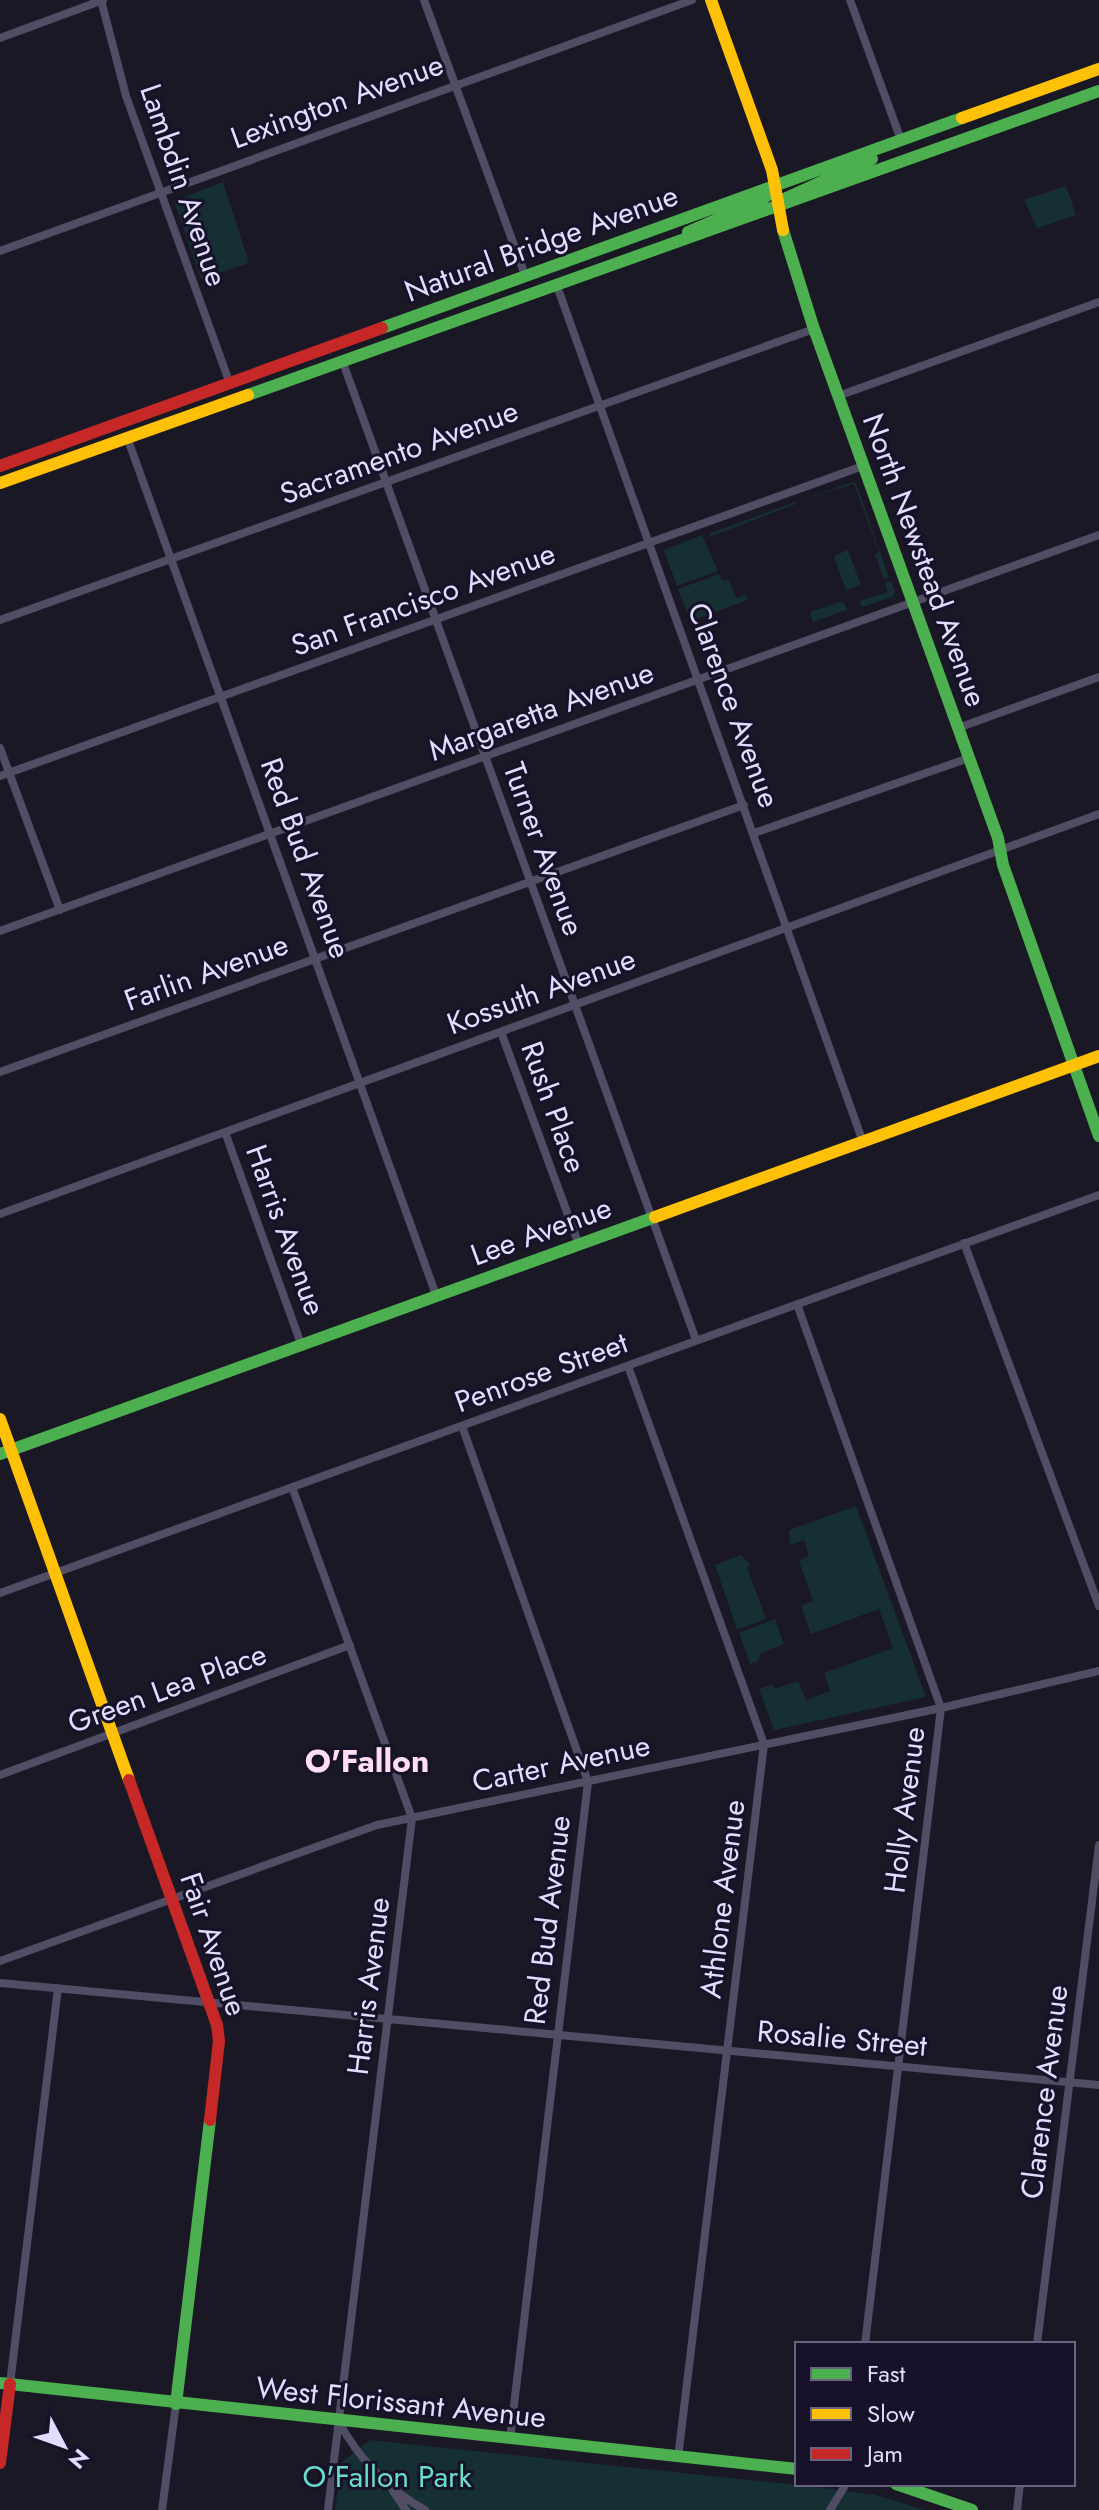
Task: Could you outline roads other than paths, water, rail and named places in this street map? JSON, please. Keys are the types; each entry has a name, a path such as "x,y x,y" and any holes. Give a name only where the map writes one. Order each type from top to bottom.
{"main road":[{"name":"North Newstead Avenue","path":"711,0 775,185 778,207 814,329 969,758 1099,1136"},
{"name":"Natural Bridge Avenue","path":"0,466 1099,69"},
{"path":"1078,99 1099,83"},
{"name":"Natural Bridge Avenue","path":"0,483 1099,91"},
{"path":"778,207 788,195 862,164 901,140"},
{"path":"657,251 698,226 760,201 775,185"},
{"name":"Lee Avenue","path":"5,1452 1099,1056"},
{"name":"Fair Avenue","path":"0,1419 5,1452 55,1574 209,2004 219,2041 176,2404"},
{"path":"0,2463 5,2383"},
{"name":"West Florissant Avenue","path":"5,2383 678,2459 795,2469"},
{"path":"902,2486 972,2510"}],"street":[{"path":"0,38 102,0"},
{"name":"Lambdin Avenue","path":"102,0 126,96 230,384"},
{"path":"424,0 525,275"},
{"name":"Lexington Avenue","path":"0,251 692,0"},
{"path":"850,0 901,140"},
{"name":"Clarence Avenue","path":"557,286 789,927 863,1142"},
{"path":"838,396 1099,302"},
{"name":"Sacramento Avenue","path":"0,620 814,329"},
{"name":"Turner Avenue","path":"342,360 652,1219"},
{"name":"Red Bud Avenue","path":"127,437 436,1295"},
{"name":"San Francisco Avenue","path":"5,775 863,466"},
{"name":"Margaretta Avenue","path":"0,931 1099,535"},
{"path":"958,728 1099,677"},
{"path":"0,748 5,775 60,910"},
{"path":"754,833 969,758"},
{"name":"Farlin Avenue","path":"0,1072 744,805"},
{"name":"Kossuth Avenue","path":"0,1214 1099,814"},
{"name":"Rush Place","path":"501,1032 579,1245"},
{"name":"Harris Avenue","path":"225,1132 301,1344"},
{"name":"Penrose Street","path":"0,1593 1099,1195"},
{"path":"652,1219 696,1340"},
{"path":"964,1243 1099,1606"},
{"name":"Holly Avenue","path":"797,1304 941,1708 865,2342"},
{"name":"Athlone Avenue","path":"628,1366 764,1744 678,2459"},
{"name":"Red Bud Avenue","path":"462,1426 588,1782 510,2439"},
{"name":"Harris Avenue","path":"292,1487 412,1818 328,2510"},
{"name":"Green Lea Place","path":"0,1775 350,1645"},
{"name":"Carter Avenue","path":"0,1961 361,1829 941,1708 1099,1671"},
{"name":"Clarence Avenue","path":"1037,2342 1099,1845"},
{"path":"0,1983 209,2004"},
{"path":"5,2383 58,1988"},
{"name":"Rosalie Street","path":"209,2004 1099,2085"},
{"name":"Fair Avenue","path":"162,2510 176,2404"},
{"path":"338,2421 359,2454 389,2483 425,2510"},
{"path":"389,2483 406,2510"},
{"path":"830,2510 845,2486"},
{"path":"1017,2510 1020,2486"}],"district":[{"name":"O'Fallon","path":"367,1761"}],"park label":[{"name":"O'Fallon Park","path":"387,2476"}]}
